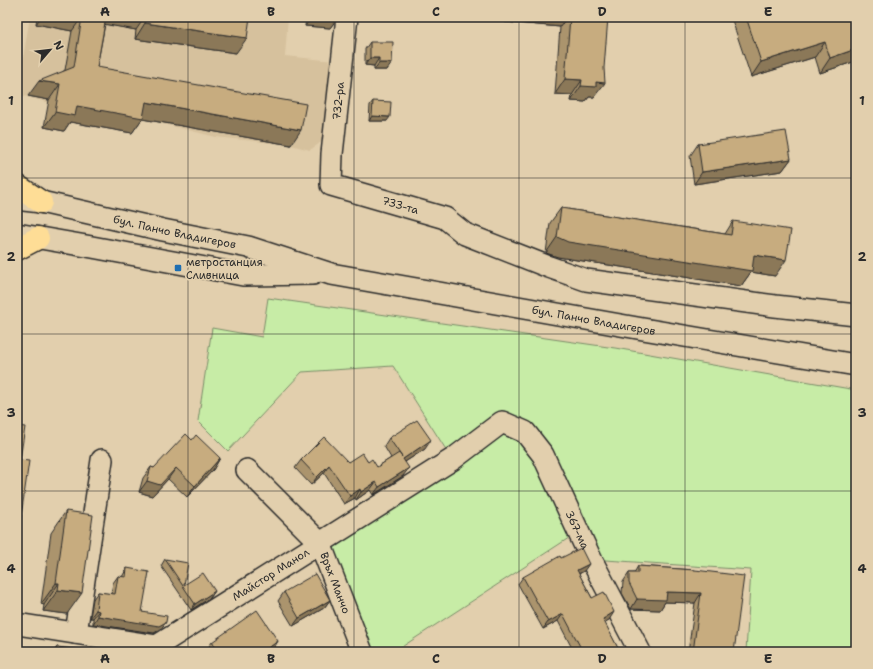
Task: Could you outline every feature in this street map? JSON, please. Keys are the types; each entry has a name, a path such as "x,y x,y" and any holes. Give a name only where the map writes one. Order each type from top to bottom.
{"main road":[{"path":"17,186 41,202"},
{"path":"17,249 27,236"}],"street":[{"name":"732-ра","path":"331,185 332,154 347,17"},
{"name":"733-та","path":"331,185 445,218 464,234 586,280 775,306 856,315"},
{"name":"бул. Панчо Владигеров","path":"17,199 41,202 248,248 331,274 856,366"},
{"name":"бул. Панчо Владигеров","path":"27,236 243,275 331,274"},
{"name":"Майстор Манол","path":"17,624 76,633 157,649 453,459 502,422"},
{"name":"367-ма","path":"502,422 525,432 543,455 591,559 640,652"},
{"path":"76,633 102,460"},
{"name":"Връх Манчо","path":"247,470 320,543 362,652"}],"shaded area":[{"path":"30,17 288,17 285,56 334,61 327,138 310,150 291,145 216,137 140,118 46,102 17,94"}],"green space":[{"path":"268,298 615,348 856,390 856,652 746,652 751,570 591,559 578,532 394,652 362,652 320,543 452,459 393,366 302,372 228,451 198,421 212,328 262,337"}],"building":[{"path":"82,17 106,17 97,67 306,104 301,130 146,102 143,118 77,106 75,116 55,112 60,84 39,81 74,67"},
{"path":"146,17 250,17 247,38 145,23"},
{"path":"336,17 336,20 311,18"},
{"path":"570,17 608,17 604,68 605,83 596,82 596,87 581,86 582,80 565,79"},
{"path":"746,17 856,17 856,49 830,58 825,42 761,62"},
{"path":"370,42 393,42 392,63 379,63 379,58 370,58"},
{"path":"373,101 391,102 390,117 372,116"},
{"path":"786,131 791,159 702,172 698,144"},
{"path":"561,208 731,235 733,221 791,230 786,260 754,255 752,271 568,242 557,237"},
{"path":"417,420 431,440 403,459 409,468 379,487 376,482 361,492 360,489 350,496 329,465 317,477 301,460 324,437 348,462 362,453 368,462 372,459 377,467 399,453 402,457 389,438"},
{"path":"17,426 25,427 20,460 29,461 17,544"},
{"path":"186,434 192,440 196,435 220,458 195,486 176,468 160,485 147,481 151,467 154,468"},
{"path":"66,511 93,515 82,593 58,590 59,583 56,583"},
{"path":"581,548 589,564 577,570 592,598 604,592 614,612 603,619 620,652 583,652 563,614 548,622 523,577 560,556 561,558"},
{"path":"165,559 188,563 184,585 203,573 215,591 195,604"},
{"path":"638,566 695,570 744,576 734,652 693,652 701,593 667,592 666,600 637,599 629,583 629,573 638,573"},
{"path":"127,568 149,572 142,612 167,616 166,622 159,626 98,616 99,611 96,610 98,592 115,594 118,576 126,577"},
{"path":"315,574 330,600 299,618 284,592"},
{"path":"257,610 278,641 263,652 219,652 212,642"},
{"path":"57,647 84,650 83,652 56,652"}],"place":[{"name":"метростанция Сливница","path":"178,268"}]}
